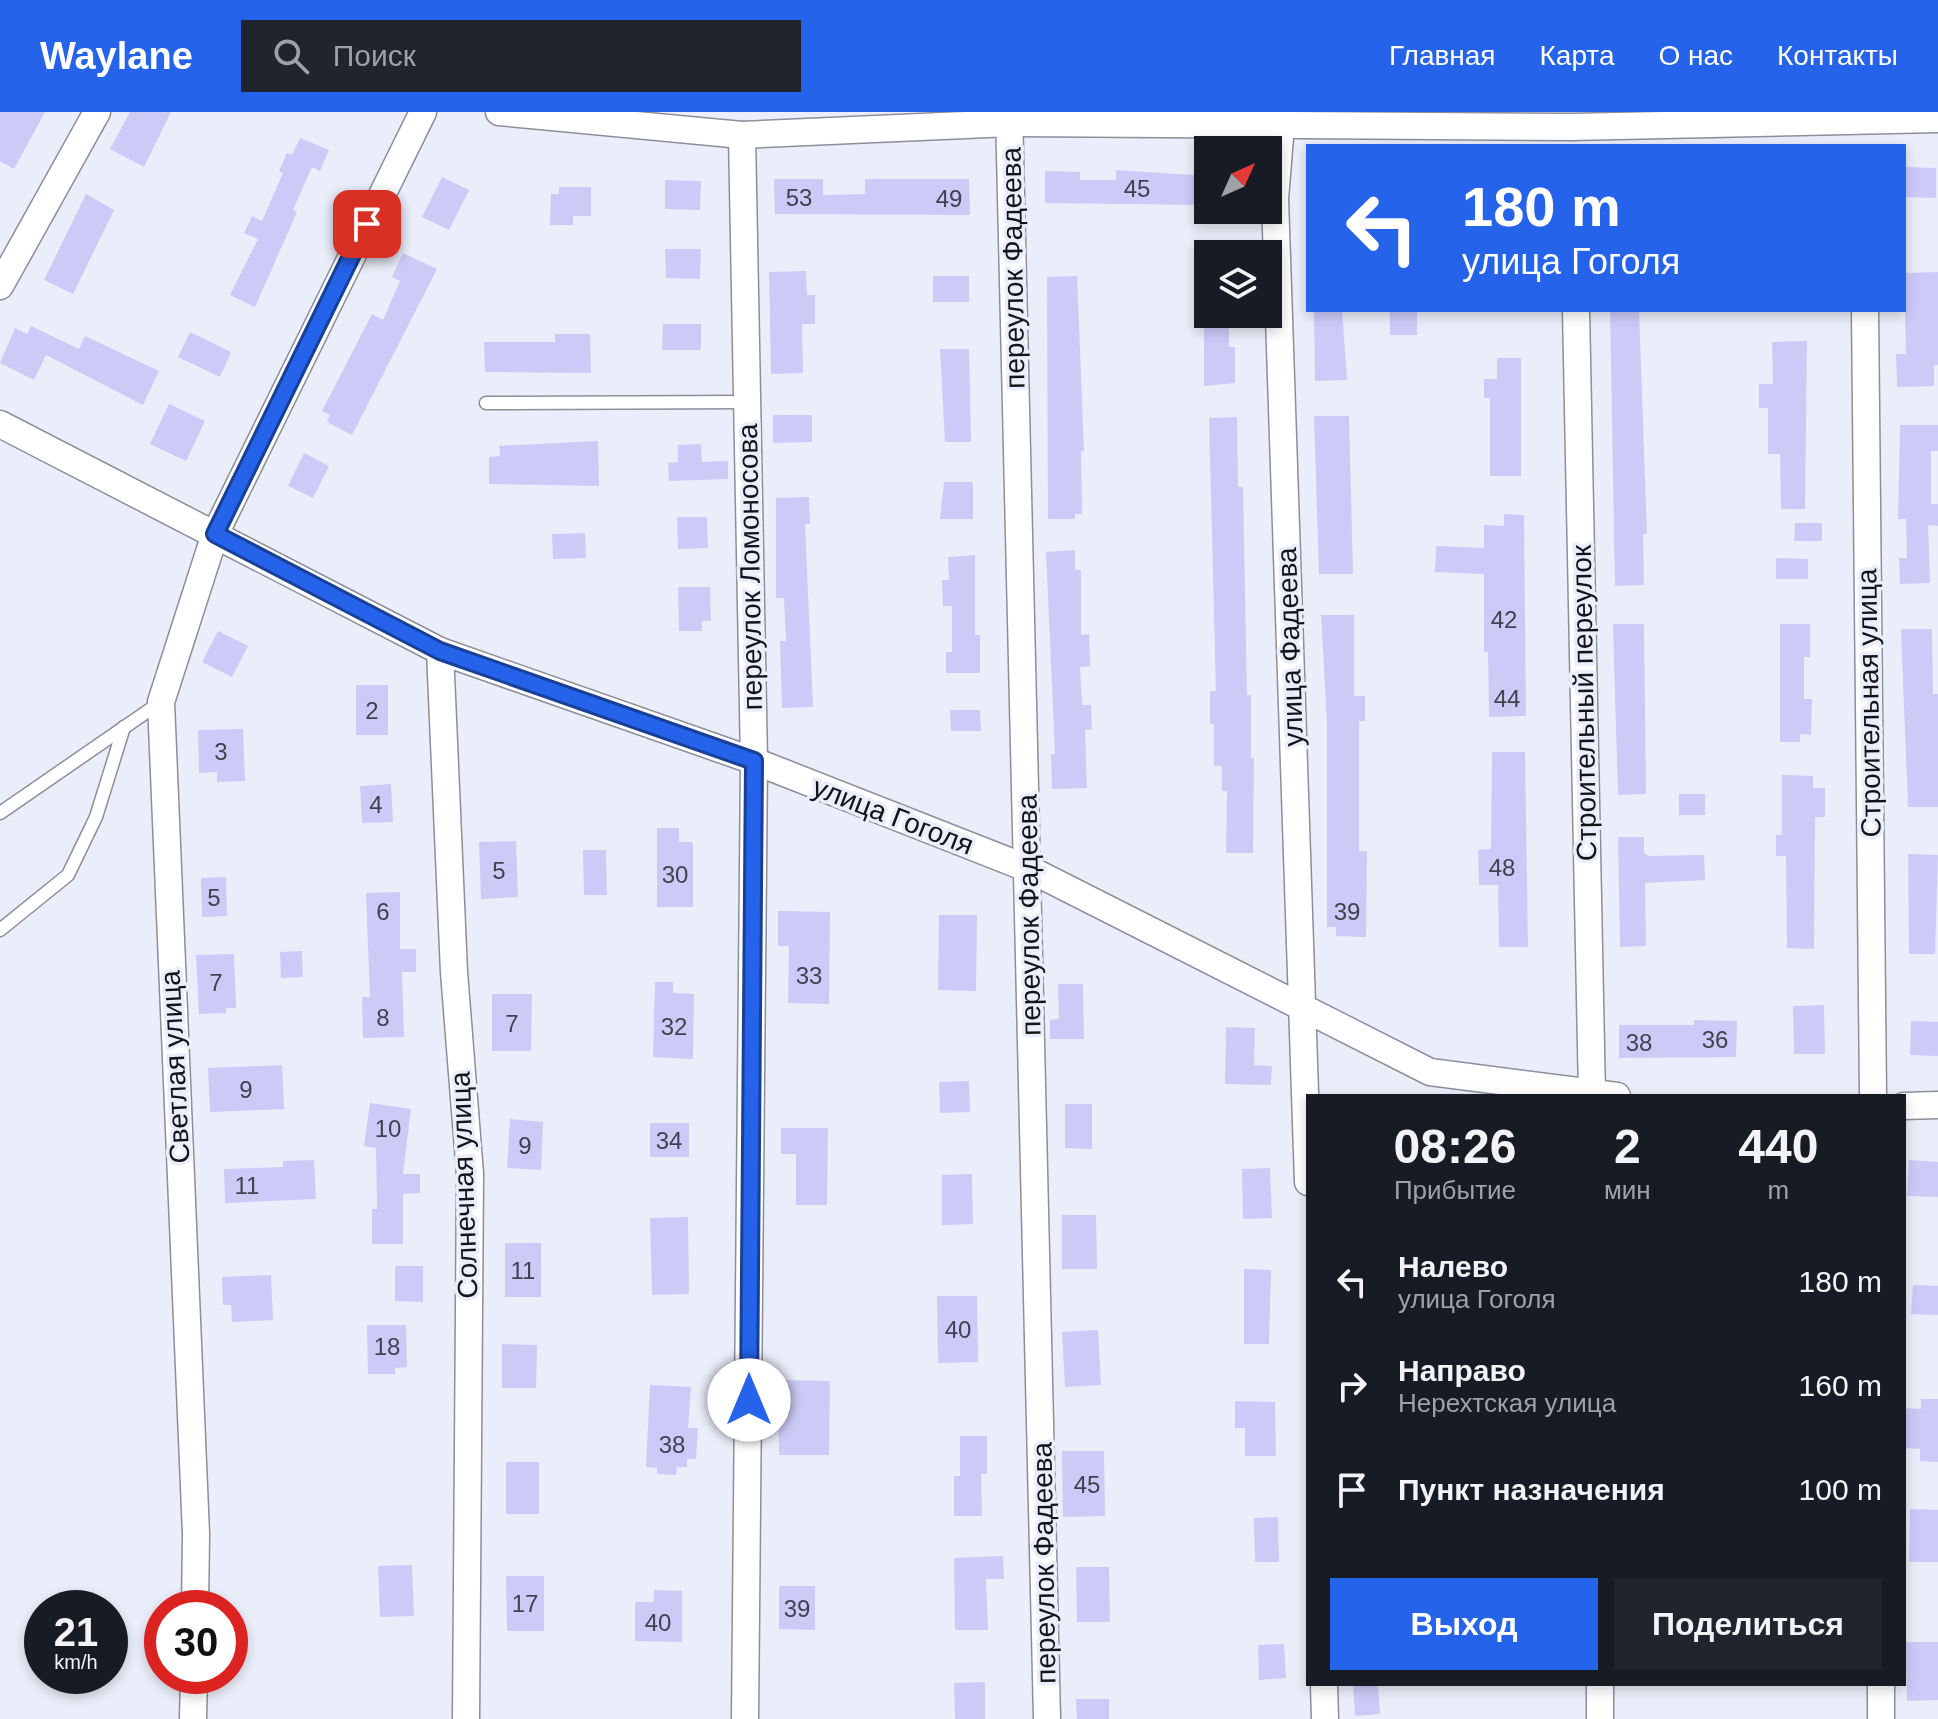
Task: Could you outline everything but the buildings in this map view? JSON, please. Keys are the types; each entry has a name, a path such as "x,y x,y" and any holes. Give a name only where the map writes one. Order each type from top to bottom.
{"street":[{"path":"0,286 97,112"},
{"name":"Светлая улица","path":"195,1590 196,1534 161,702 215,534 423,112"},
{"path":"499,112 742,135 1010,117 1572,128 1863,126 1938,119"},
{"name":"переулок Фадеева","path":"1010,117 1047,1719"},
{"name":"улица Фадеева","path":"1283,120 1275,199 1306,1123"},
{"name":"переулок Ломоносова","path":"742,135 754,761 745,1719"},
{"name":"Строительный переулок","path":"1576,312 1592,1094"},
{"name":"Строительная улица","path":"1865,312 1873,1094"},
{"name":"улица Гоголя","path":"0,424 440,651 754,761 1029,869 1430,1072 1578,1094"},
{"name":"Солнечная улица","path":"440,651 454,972 470,1174 466,1719"},
{"path":"1906,1106 1938,1105"},
{"path":"1324,1686 1325,1719"},
{"path":"1600,1686 1600,1719"},
{"path":"1881,1686 1881,1719"},
{"path":"193,1719 194,1694"}],"lane":[{"path":"486,403 747,402"},
{"path":"0,813 161,702"},
{"path":"0,930 68,875 96,817 124,727"}],"route":[{"path":"367,224 215,534 440,651 754,761 749,1400"}]}
